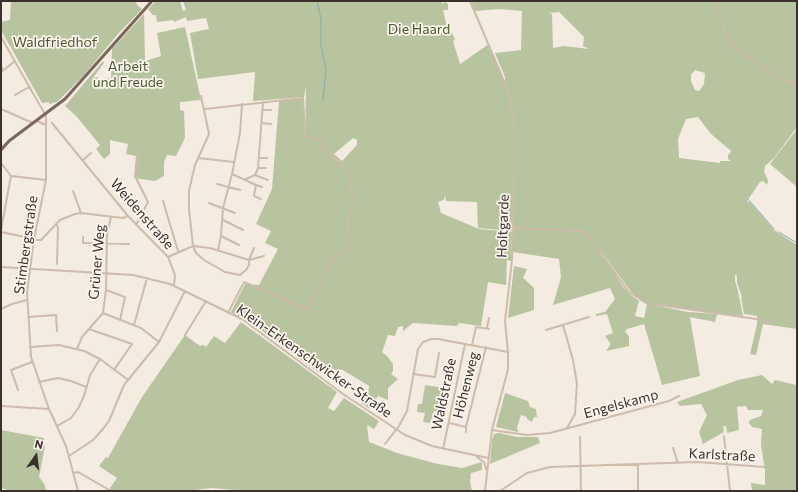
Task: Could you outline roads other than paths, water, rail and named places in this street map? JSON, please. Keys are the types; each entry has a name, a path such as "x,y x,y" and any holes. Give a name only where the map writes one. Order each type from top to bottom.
{"main road":[{"path":"1,150 10,141 68,97 152,1"}],"street":[{"name":"Holtgarde","path":"470,1 512,103 515,132 514,228 510,284 504,321 508,352 506,380 492,430 485,491"},
{"path":"716,1 726,33 736,49 797,86"},
{"path":"1,37 46,114"},
{"path":"1,72 15,61"},
{"path":"1,66 3,70"},
{"path":"15,95 30,87"},
{"path":"201,96 205,109 208,134 193,172 189,194 193,246 196,253 204,260 225,272 240,275 249,265 249,260 254,248"},
{"path":"205,109 305,98 305,136 320,140 325,149 340,162 349,174 352,202 348,222 346,248 344,252 333,258 311,306 308,308 244,282 228,313"},
{"path":"246,179 255,175 258,168 260,158 263,102"},
{"path":"218,250 221,236 223,208 235,162 242,104"},
{"path":"1,109 33,124"},
{"path":"263,110 271,110"},
{"name":"Stimbergstraße","path":"46,114 46,180 29,270 27,300 30,347 32,362 49,409 69,456 78,491"},
{"path":"37,121 46,125"},
{"name":"Weidenstraße","path":"52,123 128,216 168,257 175,275 174,286"},
{"path":"262,123 271,124"},
{"path":"136,225 148,202 136,178 138,147"},
{"path":"83,160 91,153"},
{"path":"198,158 235,162"},
{"path":"260,158 267,158"},
{"path":"1,163 11,176 46,180"},
{"path":"258,168 266,168"},
{"path":"232,174 262,187"},
{"path":"255,175 268,180"},
{"path":"11,176 1,231 41,240 60,220 81,213 123,218 128,216"},
{"path":"217,184 240,190"},
{"path":"256,185 254,196 261,199"},
{"path":"74,191 81,213"},
{"path":"163,200 178,251"},
{"path":"209,203 235,213"},
{"name":"Grüner Weg","path":"77,349 82,337 102,314 106,290 107,244 111,217"},
{"path":"222,220 243,230"},
{"path":"56,224 58,227 57,264"},
{"path":"514,228 583,231 629,292 646,303 770,321"},
{"path":"83,236 83,243 129,244"},
{"path":"221,236 239,245"},
{"path":"168,257 178,251 193,246 218,250 249,260 262,258 264,256"},
{"name":"Klein-Erkenschwicker-Straße","path":"1,267 29,270 106,273 147,278 186,290 256,329 322,379 396,430 418,441 443,449 488,459"},
{"path":"134,325 147,278"},
{"path":"106,290 125,297 120,320"},
{"path":"69,456 93,440 109,421 120,392 128,379 159,342 186,290"},
{"path":"1,309 27,300"},
{"path":"185,335 206,301"},
{"path":"102,314 134,325 148,333 159,342"},
{"path":"28,317 56,315 57,331"},
{"path":"546,330 589,317"},
{"path":"472,345 476,326 488,329 489,318"},
{"path":"563,325 578,384 575,414 566,429"},
{"path":"89,329 132,344 114,370"},
{"path":"385,444 396,430 407,411 418,349 425,341 438,339 508,352"},
{"name":"Waldstraße","path":"443,449 465,344"},
{"path":"30,347 59,345 77,349 100,359 128,379"},
{"name":"Höhenweg","path":"466,432 486,347"},
{"path":"413,374 435,377 439,353"},
{"path":"57,426 71,418 76,412 82,402 92,371 100,359"},
{"path":"18,390 11,370 32,362"},
{"path":"40,382 51,379 65,379 86,387"},
{"name":"Engelskamp","path":"492,430 516,434 538,435 670,401 679,396"},
{"path":"1,406 49,409"},
{"name":"Höhenweg","path":"449,423 466,427"},
{"path":"724,436 730,491"},
{"path":"580,437 581,491"},
{"name":"Karlstraße","path":"673,448 678,463"},
{"name":"Klein-Erkenschwicker-Straße","path":"474,456 488,459"},
{"path":"480,458 484,462 486,472"},
{"name":"Karlstraße","path":"500,491 527,473 538,469 580,465 727,463 765,467"},
{"path":"638,464 638,491"},
{"path":"73,473 78,472 111,491"}],"waterway":[{"path":"317,1 321,19 321,45"},
{"path":"321,45 326,70 323,100"},
{"path":"748,199 774,229"},
{"path":"779,232 797,243"}],"park label":[{"name":"Die Haard","path":"419,29"},
{"name":"Waldfriedhof","path":"55,42"},
{"name":"Arbeit und Freude","path":"128,74"}]}
